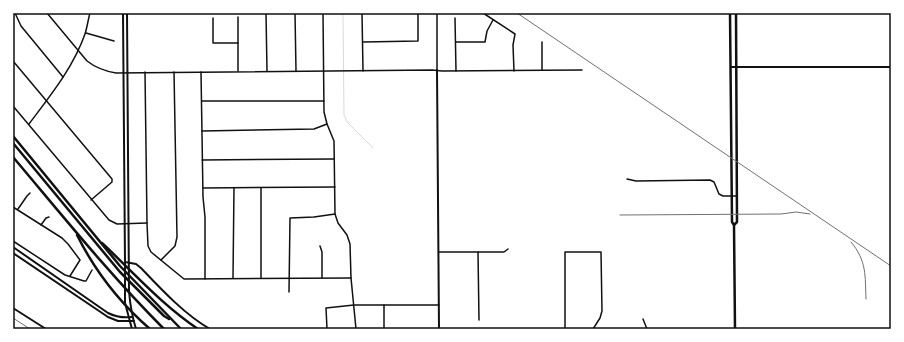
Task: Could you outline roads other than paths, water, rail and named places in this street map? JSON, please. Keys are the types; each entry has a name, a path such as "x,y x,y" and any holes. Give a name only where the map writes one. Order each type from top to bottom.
{"main road":[{"path":"730,13 731,196 732,222 734,225 735,329"},
{"path":"734,225 737,222 736,13"},
{"path":"13,136 120,266 181,329"},
{"path":"13,142 120,272 164,316 172,320"},
{"path":"13,157 118,281 164,329"},
{"path":"75,231 86,253 110,288 150,329"},
{"path":"94,235 145,285 187,322 198,329"}],"street":[{"path":"15,13 21,26 63,77"},
{"path":"47,13 87,61 94,67 101,70 116,73 582,70"},
{"path":"29,125 71,65 86,33 90,13"},
{"path":"124,13 123,72 126,262 125,303 132,329"},
{"path":"127,13 130,262 129,290 132,317 136,329"},
{"path":"266,13 267,71"},
{"path":"295,13 296,71"},
{"path":"323,13 324,112 334,141 335,214 338,223 349,239 350,244 351,278 356,329"},
{"path":"362,13 363,71"},
{"path":"363,42 418,41 418,13"},
{"path":"437,13 439,329"},
{"path":"483,13 515,34 513,44 514,71"},
{"path":"238,17 238,72"},
{"path":"213,18 213,43 238,44"},
{"path":"455,18 456,71"},
{"path":"456,42 485,42 487,31 493,20"},
{"path":"86,33 114,41"},
{"path":"542,42 542,70"},
{"path":"13,61 112,179 112,182 91,200"},
{"path":"731,68 891,66"},
{"path":"145,72 147,223 148,246 150,252 184,279 351,278"},
{"path":"161,261 175,246 177,237 174,72"},
{"path":"201,72 205,279"},
{"path":"202,101 324,101"},
{"path":"13,106 109,220 118,224 147,223"},
{"path":"202,131 314,130 327,124"},
{"path":"202,160 334,159"},
{"path":"627,179 636,181 710,180 714,182 719,194 723,196 737,196"},
{"path":"203,188 335,187"},
{"path":"233,279 234,188"},
{"path":"261,188 261,279"},
{"path":"18,210 30,193"},
{"path":"13,207 62,238 68,244 80,260 70,276"},
{"path":"289,292 290,218 335,214"},
{"path":"41,225 49,216"},
{"path":"13,242 65,275 86,281 92,270"},
{"path":"320,246 322,252 322,278"},
{"path":"13,247 108,313 114,316 132,317"},
{"path":"439,252 504,252 508,249"},
{"path":"478,252 479,320"},
{"path":"565,329 565,252 601,252 602,311 600,318 593,329"},
{"path":"13,253 104,315 113,320 134,321"},
{"path":"126,262 136,264 168,296 200,324 210,329"},
{"path":"327,329 326,308 439,304"},
{"path":"384,305 384,329"},
{"path":"13,308 46,329"},
{"path":"644,319 647,329"}],"waterway":[{"path":"343,13 344,115 348,123 373,148"}],"railway":[{"path":"517,13 891,266"},
{"path":"620,215 781,214 796,212 810,214"},
{"path":"851,242 863,262 866,299"},
{"path":"13,318 30,329"}]}
